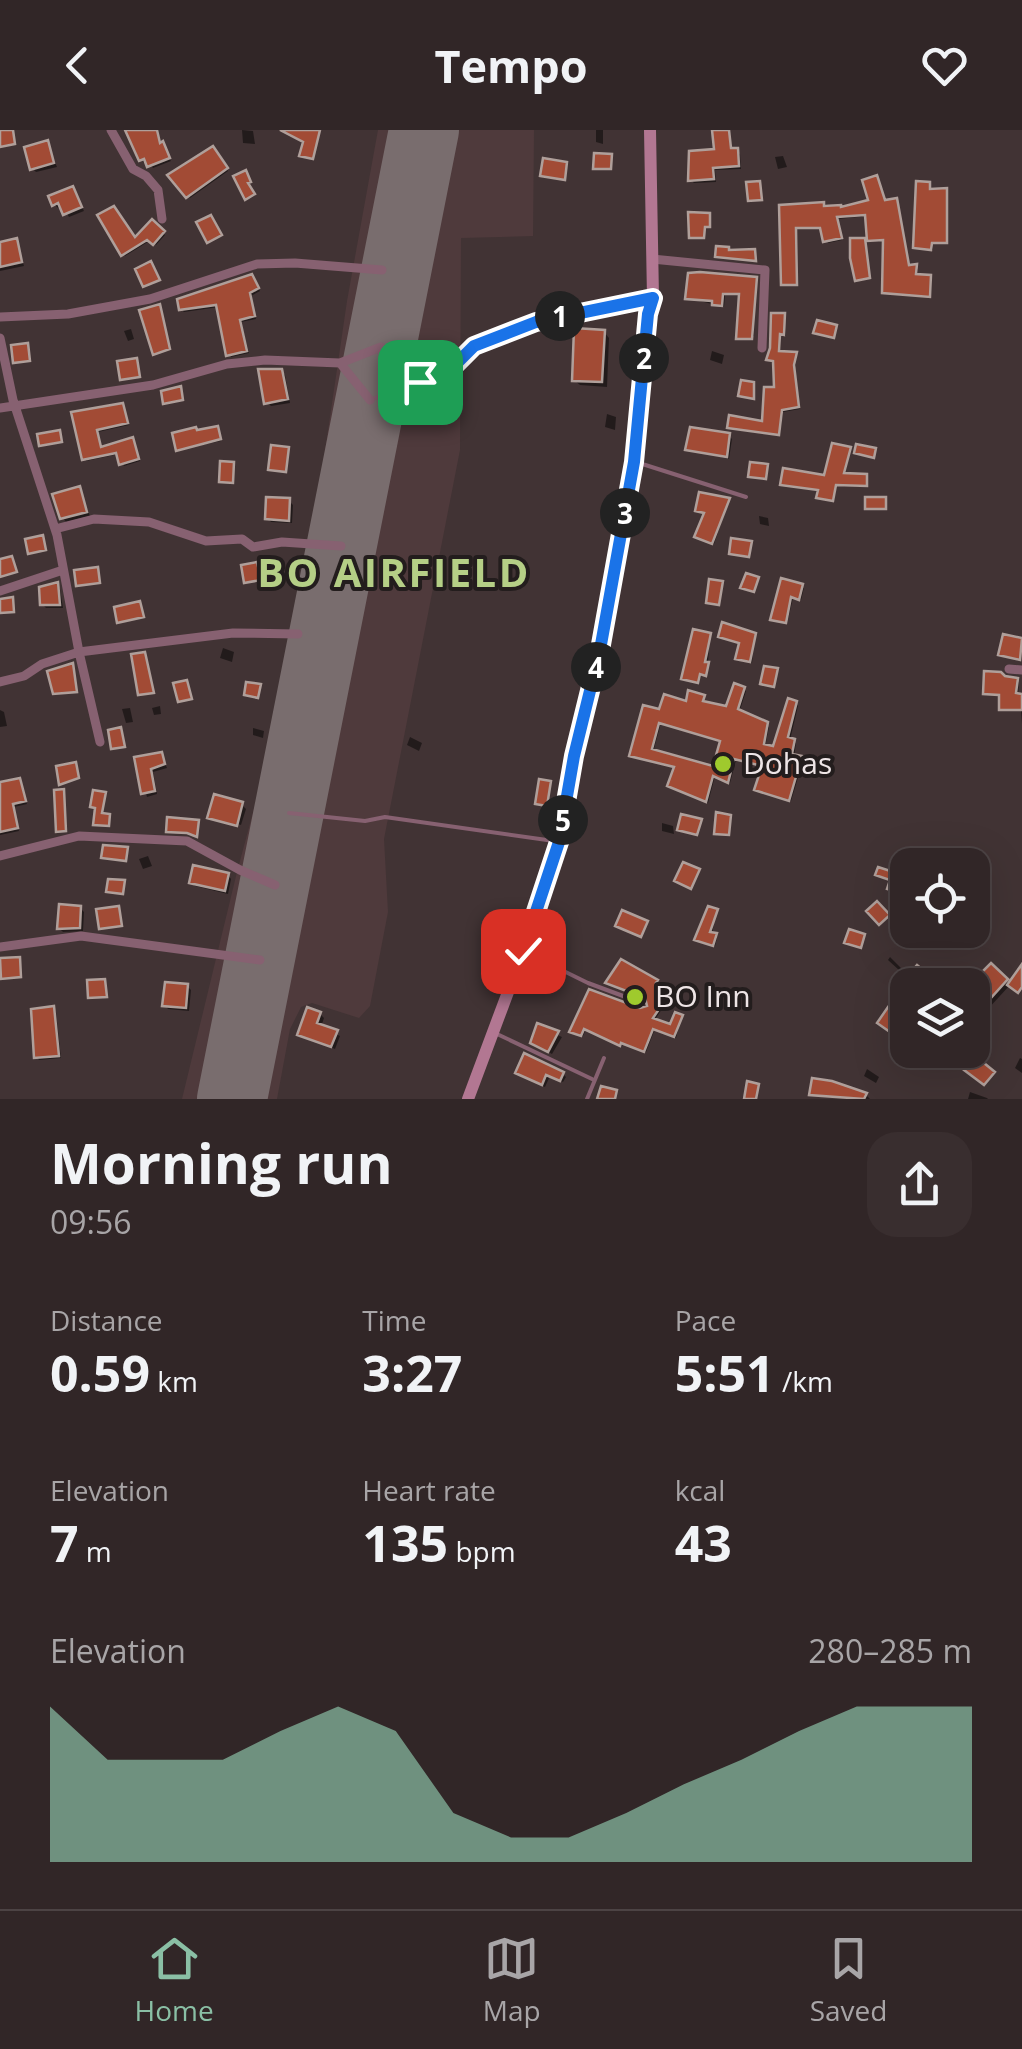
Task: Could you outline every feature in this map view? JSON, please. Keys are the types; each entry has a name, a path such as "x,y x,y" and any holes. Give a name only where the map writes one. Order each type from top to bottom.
{"main road":[{"path":"468,1099 559,842 574,756 600,650 634,462 648,314 653,298 650,130"}],"street":[{"path":"111,130 132,168 158,190 162,219"},
{"path":"652,260 765,270 762,348"},
{"path":"0,318 68,314 150,300 257,264 382,270"},
{"path":"0,338 16,405 55,529 100,742"},
{"path":"0,408 153,384 227,364 265,360 340,364 381,347"},
{"path":"340,364 370,400"},
{"path":"55,529 97,518 150,522 206,540 242,539 253,547 282,542 341,546"},
{"path":"0,591 63,570"},
{"path":"0,682 24,676 42,664 78,652 233,632 298,634"},
{"path":"1009,669 1022,670"},
{"path":"0,856 79,836 186,841 274,884"},
{"path":"0,948 81,936 260,960"}],"lane":[{"path":"370,400 450,370 474,346 536,322 653,298"},
{"path":"634,462 746,497"},
{"path":"289,812 365,821 385,817 559,842"},
{"path":"523,951 588,983 642,1003"},
{"path":"493,1032 592,1079"},
{"path":"587,1099 592,1079 604,1058"}],"shaded area":[{"path":"378,130 534,130 533,236 461,238 460,450 384,839 388,912 370,1006 359,1018 312,1003 301,1007 290,1029 277,1099 182,1099 295,656 347,301"}],"building":[{"path":"0,130 13,130 15,144 0,147"},
{"path":"125,130 157,130 170,158 147,167 144,159 139,161"},
{"path":"280,130 320,130 313,159 299,156 303,142"},
{"path":"712,130 729,130 731,148 738,148 739,166 713,168 714,179 688,181 689,151 714,149"},
{"path":"48,140 54,163 30,170 24,147"},
{"path":"213,146 228,168 186,198 167,175"},
{"path":"594,153 612,154 611,169 593,169"},
{"path":"543,158 567,162 565,180 540,176"},
{"path":"246,170 255,194 245,200 233,176"},
{"path":"877,175 885,200 897,198 909,265 917,264 916,274 931,275 930,297 882,293 883,240 867,241 865,215 837,217 842,238 823,242 820,228 796,228 797,285 781,285 779,205 824,202 824,206 841,207 868,200 862,180"},
{"path":"760,181 762,200 748,201 746,182"},
{"path":"916,181 930,182 930,189 947,188 947,243 932,243 931,250 913,248"},
{"path":"73,186 82,207 63,215 58,203 52,206 48,196"},
{"path":"114,206 135,237 152,219 165,231 153,245 147,240 121,256 97,215"},
{"path":"688,212 710,213 710,227 705,227 704,238 689,238"},
{"path":"211,215 222,235 207,243 196,222"},
{"path":"17,238 22,262 0,267 0,242"},
{"path":"850,238 865,238 870,278 855,281"},
{"path":"716,246 755,249 756,261 715,257"},
{"path":"151,261 160,280 143,287 135,269"},
{"path":"688,273 757,277 752,339 736,339 739,294 723,294 722,306 712,305 712,301 685,299"},
{"path":"252,274 259,288 250,293 255,316 240,320 247,351 226,356 216,305 179,310 177,299"},
{"path":"160,304 170,349 153,355 139,310"},
{"path":"771,313 785,313 779,351 797,352 794,365 799,407 782,410 779,435 727,428 729,415 762,421 764,387 774,387 773,361 766,360"},
{"path":"817,320 837,325 834,338 813,333"},
{"path":"574,328 605,330 602,382 572,381"},
{"path":"28,343 30,361 13,363 11,345"},
{"path":"137,358 140,377 120,380 117,361"},
{"path":"258,369 282,369 288,399 264,404"},
{"path":"741,380 754,382 754,399 738,396"},
{"path":"181,386 183,400 163,404 161,391"},
{"path":"123,403 128,423 97,430 101,447 133,437 139,459 119,465 116,453 82,460 71,412"},
{"path":"218,426 221,439 176,451 172,433"},
{"path":"690,427 730,433 727,457 685,450"},
{"path":"60,430 62,442 39,446 37,434"},
{"path":"832,443 851,447 844,473 867,474 867,486 836,485 833,501 816,498 818,490 780,485 783,468 824,475"},
{"path":"856,444 876,448 874,458 854,453"},
{"path":"271,445 289,447 286,472 268,470"},
{"path":"220,461 234,462 233,483 219,482"},
{"path":"750,462 768,464 766,479 748,477"},
{"path":"80,486 87,512 60,519 52,494"},
{"path":"699,492 730,498 712,544 694,537 704,513 695,511"},
{"path":"266,497 290,498 289,521 265,519"},
{"path":"865,497 886,497 886,509 865,509"},
{"path":"43,535 46,550 28,554 25,539"},
{"path":"731,538 752,541 749,557 729,554"},
{"path":"12,556 17,572 0,577 0,559"},
{"path":"257,562 261,580 244,583 241,565"},
{"path":"98,567 100,583 76,586 74,570"},
{"path":"746,573 759,577 754,592 740,588"},
{"path":"781,578 803,584 799,600 791,597 786,623 770,620"},
{"path":"709,579 723,581 719,605 706,603"},
{"path":"58,582 60,605 40,605 39,587"},
{"path":"13,597 14,612 0,613 0,599"},
{"path":"140,601 144,617 117,623 114,607"},
{"path":"722,622 756,633 750,662 735,659 739,643 718,637"},
{"path":"693,629 711,633 706,676 700,674 698,683 681,679"},
{"path":"1003,634 1022,638 1020,660 998,655"},
{"path":"145,652 154,693 138,695 131,654"},
{"path":"73,663 77,692 53,694 47,671"},
{"path":"764,666 778,668 774,687 760,684"},
{"path":"984,671 1018,678 1016,693 1022,694 1022,710 999,710 999,695 983,694"},
{"path":"187,680 192,699 178,702 173,683"},
{"path":"246,682 261,684 258,698 244,695"},
{"path":"734,683 745,687 738,709 768,722 764,744 773,746 788,698 797,701 788,737 795,739 792,754 802,756 789,801 754,790 762,766 734,759 728,783 713,776 706,802 667,786 674,767 629,756 643,705 659,709 664,694 686,701 688,690 705,695 703,701 726,706","holes":["659,723 720,741 713,766 652,749"]},
{"path":"121,727 125,747 111,749 108,730"},
{"path":"162,752 165,764 151,769 155,791 141,794 134,757"},
{"path":"76,762 79,778 59,785 56,766"},
{"path":"20,778 26,801 13,804 18,828 0,832 0,782"},
{"path":"539,779 551,781 547,806 535,804"},
{"path":"64,789 66,831 56,832 54,790"},
{"path":"93,790 106,792 102,813 110,814 109,826 93,825"},
{"path":"214,794 243,802 237,826 207,818"},
{"path":"716,812 731,815 729,835 714,834"},
{"path":"681,814 702,819 697,835 677,830"},
{"path":"167,817 199,820 197,837 166,832"},
{"path":"103,845 128,847 126,861 101,858"},
{"path":"683,862 700,869 691,889 674,881"},
{"path":"193,865 229,873 225,891 189,883"},
{"path":"878,867 890,871 890,880 875,875"},
{"path":"108,879 125,880 123,894 106,892"},
{"path":"877,901 890,915 879,925 866,911"},
{"path":"59,904 81,906 80,928 57,929"},
{"path":"119,906 122,926 99,929 96,909"},
{"path":"708,906 718,909 710,932 717,933 713,946 694,940"},
{"path":"622,910 648,921 641,937 615,926"},
{"path":"849,929 865,934 861,948 844,943"},
{"path":"20,957 21,977 1,979 0,958"},
{"path":"621,959 658,980 656,983 670,993 653,1018 670,1024 675,1012 683,1015 674,1037 653,1029 644,1052 584,1029 581,1036 569,1032 589,989 640,1008 647,1006 645,998 605,983"},
{"path":"991,963 1008,979 990,999 990,968 986,968"},
{"path":"1022,964 1022,987 1018,993 1007,985"},
{"path":"105,979 107,997 88,998 87,980"},
{"path":"165,982 188,984 186,1008 162,1006"},
{"path":"54,1006 59,1056 34,1058 31,1009"},
{"path":"307,1007 321,1012 317,1023 338,1030 331,1047 297,1035"},
{"path":"888,1007 890,1008 890,1032 877,1023"},
{"path":"537,1023 559,1031 548,1052 530,1043"},
{"path":"524,1053 564,1072 560,1081 546,1075 542,1085 515,1073"},
{"path":"990,1068 995,1072 984,1085 964,1070"},
{"path":"812,1078 867,1093 864,1099 809,1095"},
{"path":"747,1081 759,1084 756,1099 744,1099"},
{"path":"601,1086 617,1090 615,1099 597,1099"}],"runway":[{"path":"232,1099 424,130"}],"place":[{"name":"Dohas","path":"723,764"},
{"name":"BO Inn","path":"635,997"}],"district":[{"name":"BO AIRFIELD","path":"394,573"}],"route":[{"path":"420,382 450,370 474,346 536,322 653,298 648,314 634,462 600,650 574,756 559,842 523,951"}]}
